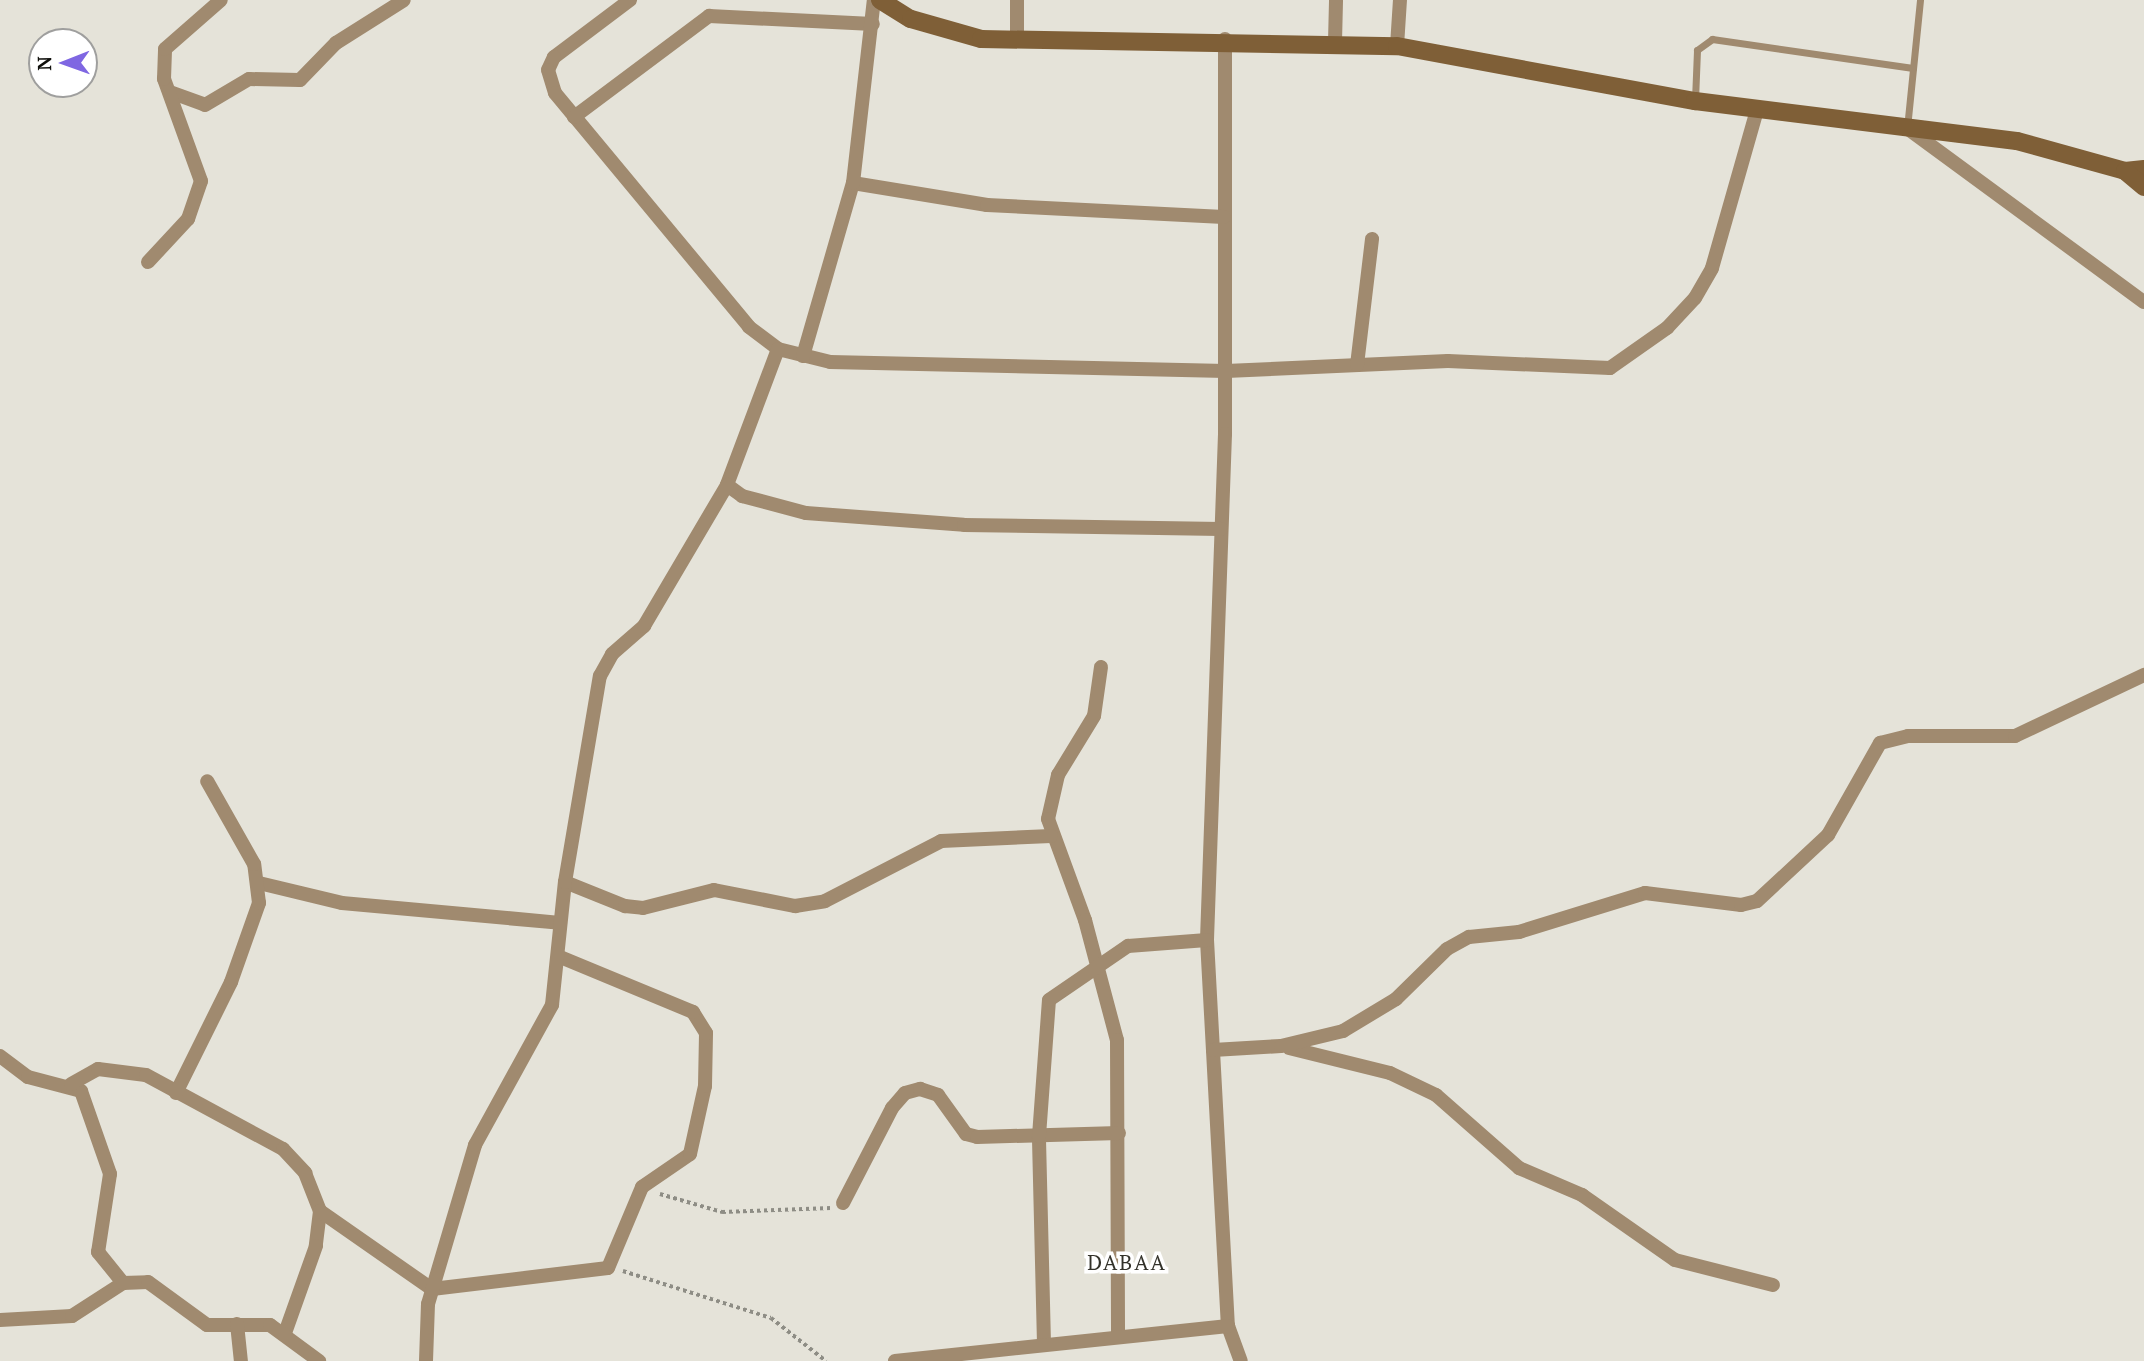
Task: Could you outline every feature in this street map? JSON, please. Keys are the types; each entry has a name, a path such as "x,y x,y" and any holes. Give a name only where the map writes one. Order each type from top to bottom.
{"street":[{"path":"148,262 199,200 193,146 170,92 165,49 221,0"},
{"path":"170,92 205,104 249,79 300,80 336,43 404,0"},
{"path":"630,0 554,57 550,83 574,117 749,327 778,348 803,356 1226,371 1357,365 1610,368 1628,360 1695,298 1712,268 1757,110"},
{"path":"803,356 853,183 874,0"},
{"path":"880,0 952,34 1017,41 1225,39 1397,46 1695,101 2017,141 2125,171 2144,169"},
{"path":"1017,0 1017,41"},
{"path":"1335,42 1336,0"},
{"path":"1397,46 1400,0"},
{"path":"574,117 709,16 873,24"},
{"path":"1225,39 1226,371 1207,940 1228,1326 1241,1361"},
{"path":"1907,128 2144,302"},
{"path":"2125,171 2144,187"},
{"path":"853,183 987,205 1224,217"},
{"path":"1357,365 1372,239"},
{"path":"426,1361 424,1329 432,1289 484,1122 552,1005 559,923 600,676 612,654 644,626 678,559 727,485 778,348"},
{"path":"727,485 742,496 806,513 964,525 1221,529"},
{"path":"1101,667 1094,716 1050,794 1051,835 1098,966 1116,1040 1119,1133 1118,1337"},
{"path":"1213,1050 1281,1046 1343,1031 1396,999 1469,937 1519,932 1645,893 1741,905 1757,901 1828,835 1880,743 1908,736 2015,736 2144,675"},
{"path":"176,1093 231,982 254,920 259,883 207,781"},
{"path":"565,882 625,906 714,890 795,906 825,901 941,841 1051,835"},
{"path":"259,883 342,903 559,923"},
{"path":"1044,1344 1039,1136 1049,1000 1128,946 1207,940"},
{"path":"320,1211 432,1289 608,1268 642,1186 690,1154 705,1086 706,1033 693,1012 558,956"},
{"path":"1281,1046 1390,1073 1436,1095 1519,1168 1582,1195 1675,1259 1773,1285"},
{"path":"0,1056 28,1077 71,1084 114,1068 146,1075 283,1149 305,1173 320,1211 316,1246 285,1333"},
{"path":"71,1084 86,1101 110,1174 99,1252 123,1283"},
{"path":"843,1203 905,1093 920,1089 938,1095 966,1134 1039,1136 1119,1133"},
{"path":"0,1320 72,1316 123,1283 148,1282 164,1289 207,1325 270,1325 285,1333 319,1361"},
{"path":"237,1324 241,1361"},
{"path":"895,1361 1228,1326"}],"lane":[{"path":"1907,128 1920,0"},
{"path":"1695,101 1698,50 1712,39 1913,68"}],"path":[{"path":"642,1186 722,1212 828,1209 843,1203"},
{"path":"608,1268 771,1318 826,1361"}],"district":[{"name":"DABAA","path":"1127,1262"}]}
